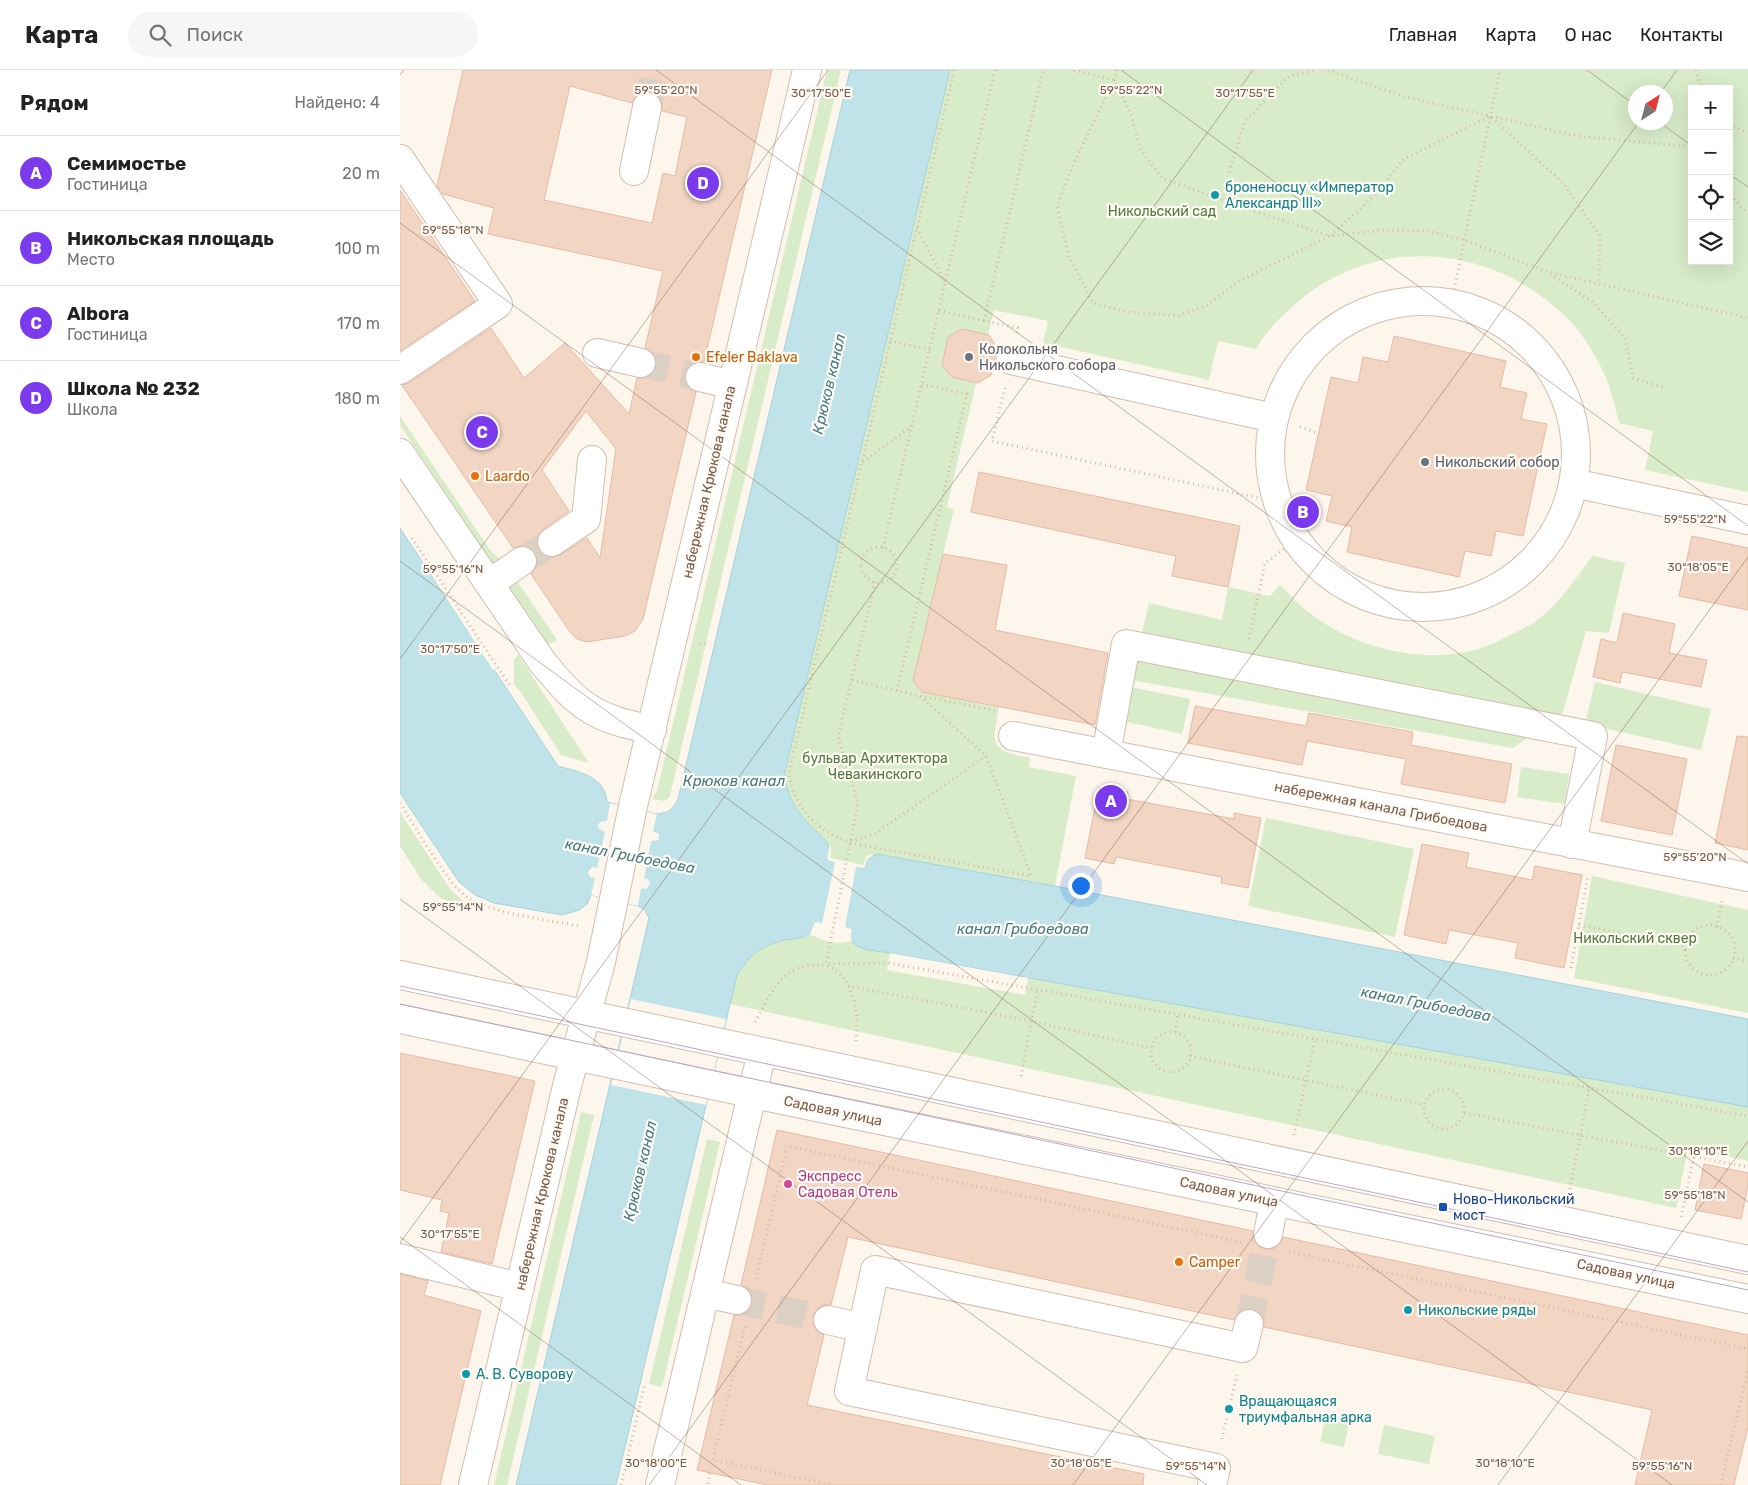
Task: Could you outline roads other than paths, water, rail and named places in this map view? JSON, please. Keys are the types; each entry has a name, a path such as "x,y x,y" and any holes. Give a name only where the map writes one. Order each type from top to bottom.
{"street":[{"name":"набережная Крюкова канала","path":"473,1485 575,1056 601,962 633,806 806,70"},
{"path":"634,171 647,107"},
{"path":"400,159 498,304 400,370"},
{"path":"1429,300 1463,306 1487,314 1513,330 1536,350 1554,374 1567,401 1575,430 1576,460 1574,483 1563,518 1547,544 1529,565 1504,585 1477,597 1447,605 1418,607 1388,603 1359,593 1332,577 1297,540 1278,502 1272,478 1270,447 1274,418 1284,389 1299,364 1319,341 1343,323 1370,310 1399,302 1429,300"},
{"path":"597,353 641,363"},
{"path":"1011,360 1274,418"},
{"path":"700,377 732,385"},
{"path":"400,453 542,663 567,690 587,707 608,718 652,730"},
{"path":"552,542 586,519 592,460"},
{"path":"1574,483 1748,520"},
{"path":"489,584 522,561"},
{"path":"1106,754 1126,644 1593,736 1572,844"},
{"name":"набережная канала Грибоедова","path":"1013,736 1748,877"},
{"path":"400,975 1748,1260"},
{"path":"400,1019 575,1056"},
{"path":"660,1485 762,1052"},
{"name":"Садовая улица","path":"575,1056 1748,1299"},
{"path":"1266,1242 1274,1202"},
{"path":"400,1258 520,1287"},
{"path":"1214,1477 849,1391 875,1270 1246,1336"},
{"path":"705,1293 741,1313"},
{"path":"828,1320 863,1328"}],"water":[{"path":"850,70 950,70 785,772 787,789 794,804 828,845 827,860 864,868 868,859 877,854 1055,886 1748,1019 1748,1107 869,950 859,947 852,941 852,929 815,923 810,933 803,937 784,940 757,951 737,975 616,1485 516,1485 649,918 644,909 638,906 591,895 587,904 579,910 562,915 494,903 475,895 459,882 400,793 400,528 558,766 590,776 601,786 607,802 657,814 667,812 672,808 678,799"}],"tunnel":[{"path":"647,107 655,70"},
{"path":"641,363 700,377"},
{"path":"522,561 552,542"},
{"path":"1249,1324 1268,1234"},
{"path":"737,1300 828,1320"}],"tram line":[{"path":"400,986 1748,1272"},
{"path":"400,1004 1748,1290"}],"place":[{"name":"Школа № 232","path":"703,183"},
{"name":"броненосцу «Император Александр III»","path":"1215,195"},
{"name":"Efeler Baklava","path":"696,357"},
{"name":"Колокольня Никольского собора","path":"969,357"},
{"name":"Albora","path":"482,432"},
{"name":"Никольский собор","path":"1425,462"},
{"name":"Laardo","path":"475,476"},
{"name":"Никольская площадь","path":"1303,512"},
{"name":"Семимостье","path":"1111,801"},
{"name":"Экспресс Садовая Отель","path":"788,1184"},
{"name":"Ново-Никольский мост","path":"1443,1207"},
{"name":"Camper","path":"1179,1262"},
{"name":"Никольские ряды","path":"1408,1310"},
{"name":"А. В. Суворову","path":"466,1374"},
{"name":"Вращающаяся триумфальная арка","path":"1229,1409"}],"park label":[{"name":"Никольский сад","path":"1162,211"},
{"name":"бульвар Архитектора Чевакинского","path":"875,766"},
{"name":"Никольский сквер","path":"1635,938"}],"water label":[{"name":"Крюков канал","path":"829,384"},
{"name":"Крюков канал","path":"734,781"},
{"name":"канал Грибоедова","path":"630,856"},
{"name":"канал Грибоедова","path":"1023,929"},
{"name":"канал Грибоедова","path":"1426,1004"},
{"name":"Крюков канал","path":"640,1171"}]}
